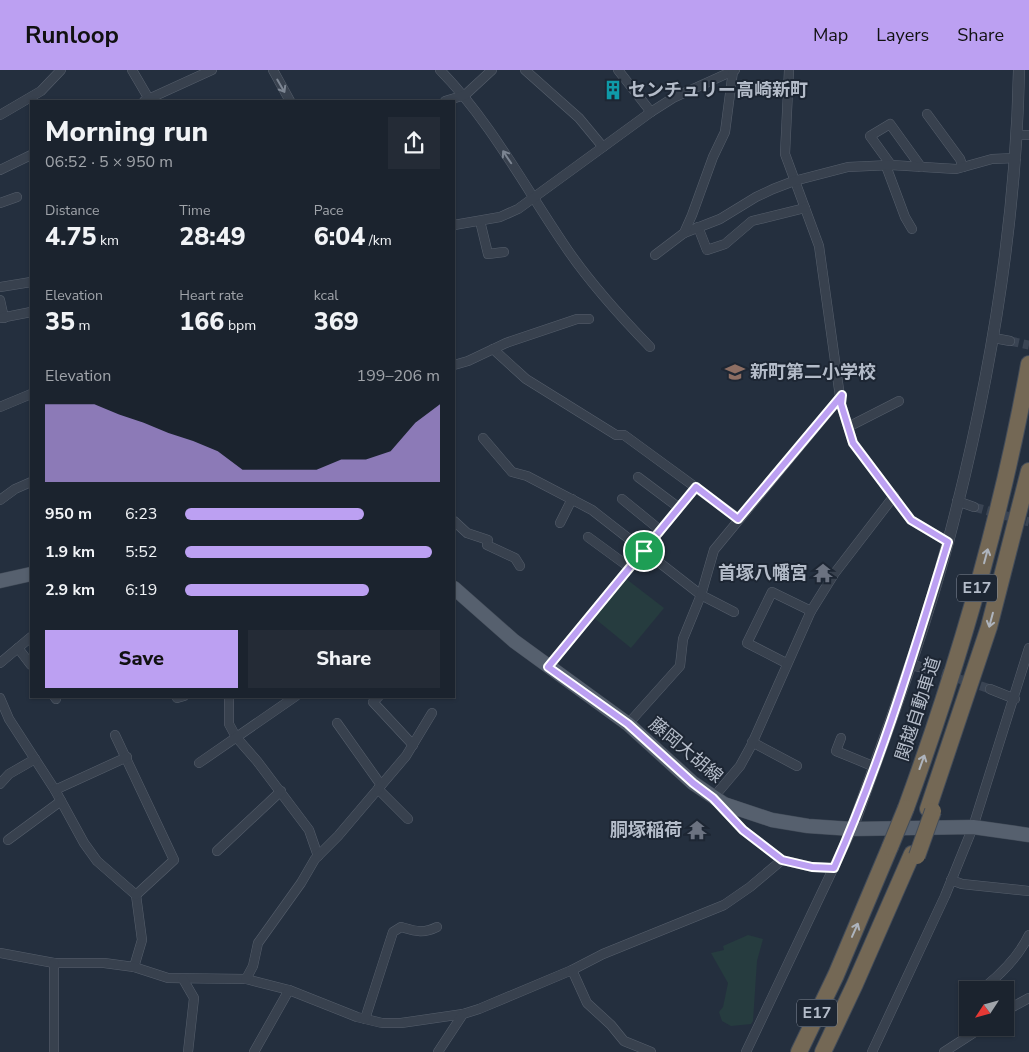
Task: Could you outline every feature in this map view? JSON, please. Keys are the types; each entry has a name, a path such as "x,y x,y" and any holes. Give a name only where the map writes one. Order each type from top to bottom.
{"highway":[{"name":"関越自動車道","path":"799,1052 836,975 890,847 906,808 943,702 974,599 1008,463 1029,364"},
{"name":"E17","path":"822,1052 914,855 931,810 992,618 1029,471"},
{"path":"830,1052 888,930 914,855"},
{"path":"792,1052 836,975"}],"main road":[{"path":"0,581 30,574"},
{"name":"藤岡大胡線","path":"455,589 514,641 628,724 693,783 713,798 748,812 782,822 852,828 973,827 1029,835"}],"street":[{"path":"0,116 41,91 61,70"},
{"path":"132,70 147,100 212,70"},
{"path":"273,70 289,100"},
{"path":"440,70 465,95 535,197 563,243 605,301 650,347"},
{"path":"448,100 465,95 492,70"},
{"path":"525,70 579,118 603,147"},
{"path":"618,70 651,112"},
{"path":"455,225 500,217 518,209 651,112 673,98 734,70"},
{"path":"684,233 713,157 725,132 734,70"},
{"path":"789,70 785,154 821,252 842,395 841,404 853,443 911,520 948,542"},
{"path":"746,1052 852,828 911,665 948,542 980,410 1006,260 1016,158 1024,135 1019,70"},
{"path":"928,114 960,159 963,167"},
{"path":"912,229 905,218 888,166 870,136 890,124 922,167"},
{"path":"0,170 30,155"},
{"path":"655,255 684,233 720,219 756,197 794,181 848,166 956,169 992,159 1016,158"},
{"path":"0,203 17,197"},
{"path":"698,227 708,250 725,244 752,221 805,208"},
{"path":"480,221 488,254 504,252"},
{"path":"0,287 30,282"},
{"path":"0,300 2,318 30,315"},
{"path":"455,365 577,319 589,319"},
{"path":"994,338 1010,341"},
{"path":"493,349 526,379 616,435 624,435 738,519"},
{"path":"0,407 30,394"},
{"path":"628,724 680,666 683,639 701,596 714,550 842,395"},
{"path":"848,427 899,401"},
{"path":"483,438 512,472 527,476 592,510 701,596 734,612"},
{"path":"638,477 678,507"},
{"path":"0,500 14,489 30,482"},
{"path":"548,667 696,487"},
{"path":"834,868 812,867 782,860 743,830 713,798 740,766 810,611 834,574 894,496"},
{"path":"622,499 660,530"},
{"path":"560,523 572,500"},
{"path":"957,501 974,507"},
{"path":"455,522 467,533 515,558 520,566"},
{"path":"588,537 629,567"},
{"path":"786,663 747,643 772,592 810,611"},
{"path":"0,663 30,638"},
{"path":"18,648 30,664"},
{"path":"872,1052 951,880 973,827 1015,699 1029,648"},
{"path":"911,665 929,669"},
{"path":"990,689 1015,699"},
{"path":"0,698 9,719 55,790 84,843 97,861 136,895 142,940 134,967"},
{"path":"229,698 229,724 236,738 281,792 309,830 318,856"},
{"path":"199,763 293,698"},
{"path":"377,698 373,702 413,745"},
{"path":"246,979 253,966 258,943 318,856 338,836 413,745 432,712"},
{"path":"337,723 379,787 408,819"},
{"path":"115,735 127,757 155,823 170,848 174,860 136,895"},
{"path":"841,738 836,751 875,767"},
{"path":"752,742 797,766"},
{"path":"55,790 127,757"},
{"path":"0,784 10,774 35,759"},
{"path":"217,851 281,792"},
{"path":"8,840 61,800"},
{"path":"0,952 54,962 104,963 134,967 168,978 246,979 289,990 365,1019 382,1023 401,1022 463,1014 572,970 603,954 724,904 750,887 782,860"},
{"path":"951,880 962,884 1029,891"},
{"path":"365,1019 393,932 401,927 419,933 427,932 437,927"},
{"path":"992,981 1002,973 1023,947 1029,935"},
{"path":"54,962 54,1052"},
{"path":"572,970 587,1003 611,1025 622,1039 651,1052"},
{"path":"183,979 194,998 188,1052"},
{"path":"254,1052 289,990"},
{"path":"1014,1006 1029,998"},
{"path":"438,1052 463,1014"},
{"path":"944,1052 969,1036"},
{"path":"622,1039 622,1052"}],"green space":[{"path":"625,578 664,608 631,648 593,617"},
{"path":"748,935 763,939 757,961 753,1021 751,1024 731,1026 722,1021 719,1012 723,1007 728,983 711,953 724,950 723,946"}],"tunnel":[{"path":"1010,341 1029,345"},
{"path":"974,507 1029,522"},
{"path":"929,669 990,689"}],"place":[{"name":"センチュリー高崎新町","path":"613,90"},
{"name":"新町第二小学校","path":"735,372"},
{"name":"首塚八幡宮","path":"823,573"},
{"name":"胴塚稲荷","path":"697,830"}],"route":[{"path":"842,395 841,404 853,443 911,520 948,542 911,665 852,828 834,868 812,867 782,860 743,830 713,798 693,783 628,724 548,667 644,551 696,487 738,519 842,395"}]}
